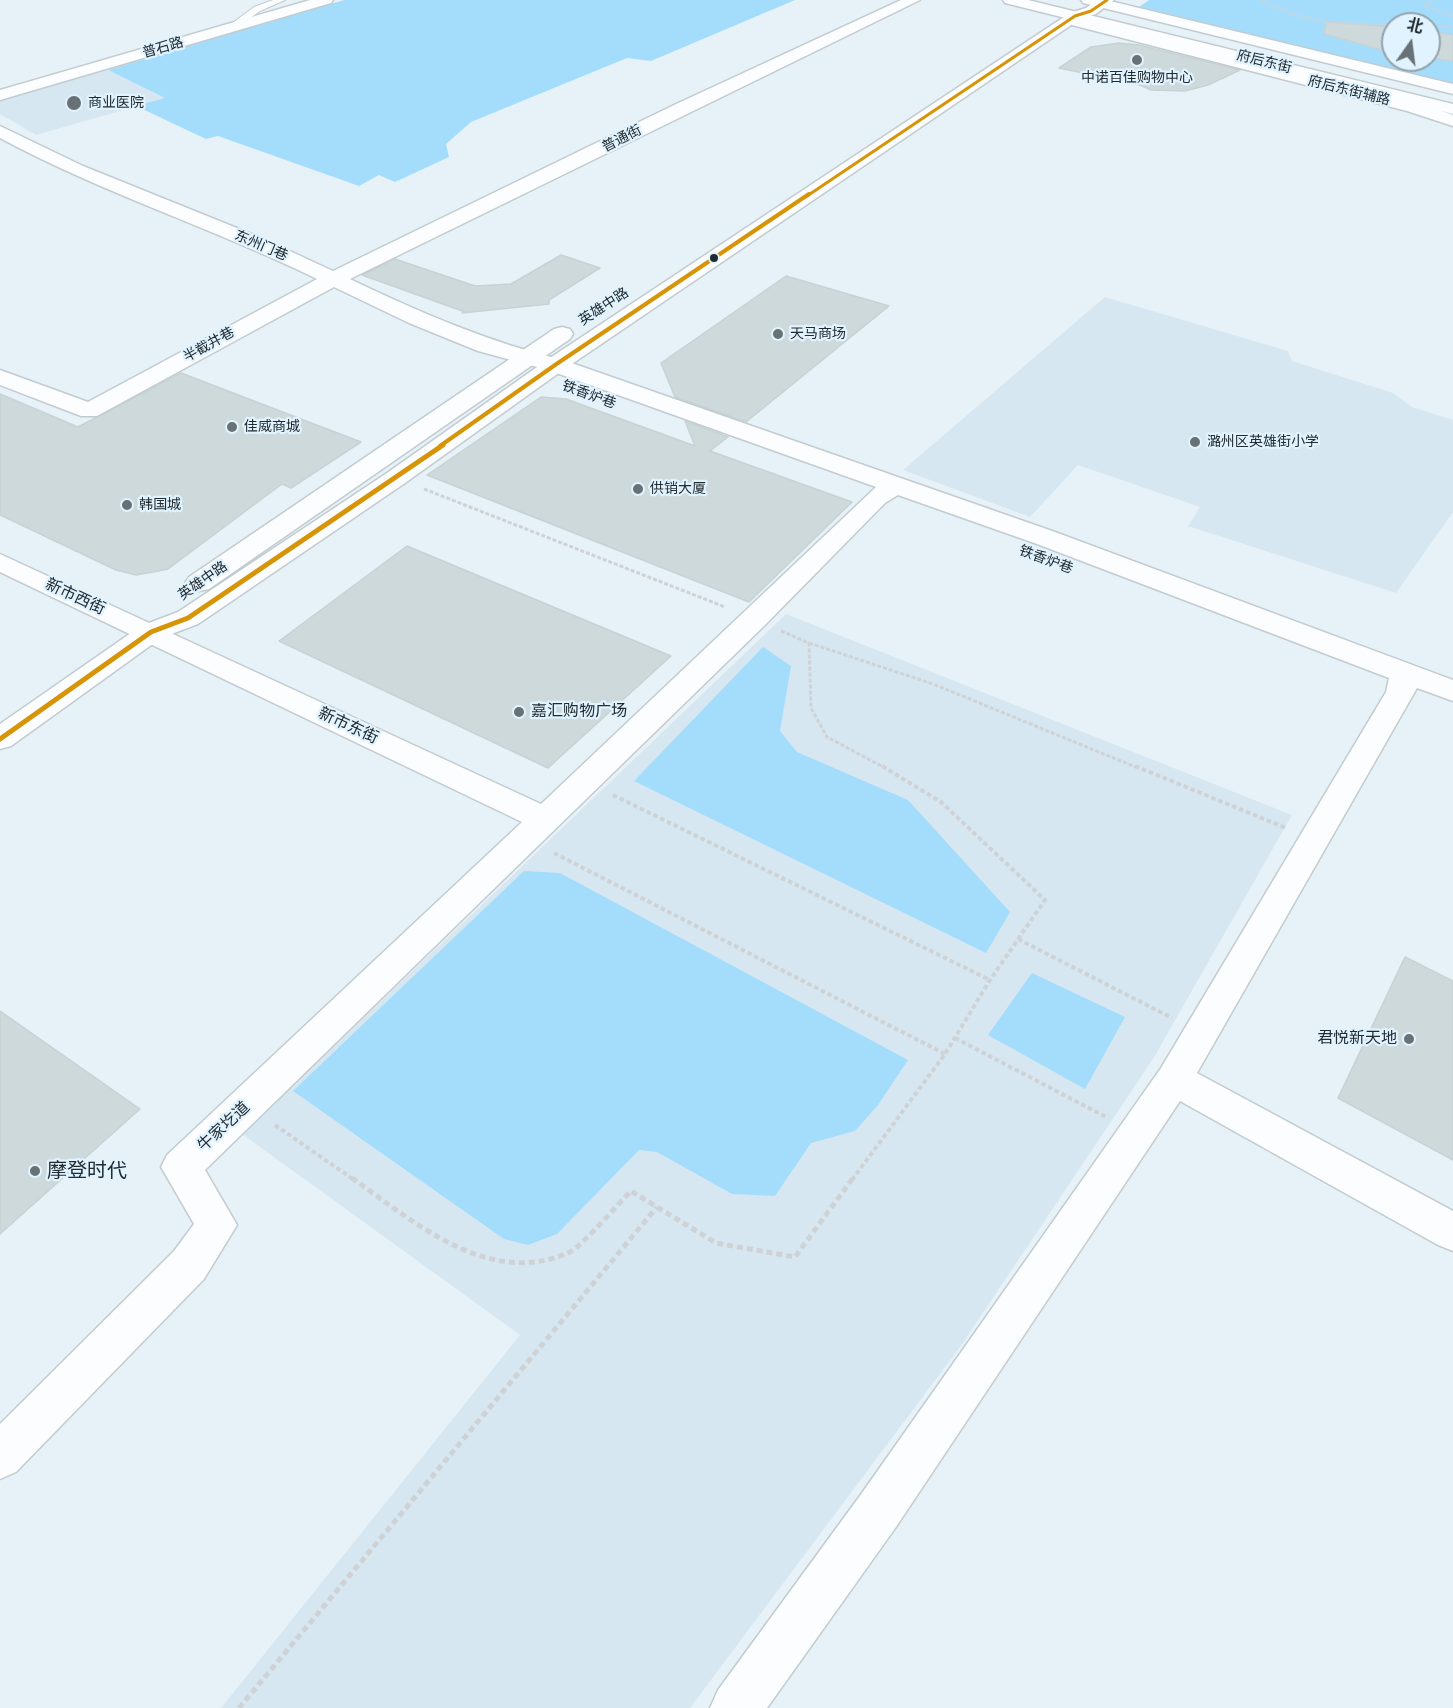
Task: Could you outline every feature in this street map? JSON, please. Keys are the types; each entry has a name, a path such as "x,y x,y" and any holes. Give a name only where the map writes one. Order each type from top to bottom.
{"street":[{"name":"普石路","path":"0,95 326,0"},
{"name":"普通街","path":"331,280 601,150 680,109 913,0"},
{"path":"1010,0 1081,8"},
{"path":"1042,0 1081,8"},
{"name":"府后东街辅路","path":"1081,8 1453,88"},
{"name":"府后东街辅路","path":"1081,8 1453,121"},
{"name":"府后东街","path":"1081,8 1453,100"},
{"name":"府后东街","path":"1081,8 1453,109"},
{"name":"英雄中路","path":"603,308 1081,8"},
{"name":"英雄中路","path":"150,632 164,608 539,367 1081,8"},
{"name":"东州门巷","path":"0,131 75,169 283,255 331,280 539,367"},
{"name":"半截井巷","path":"0,377 88,411 331,280"},
{"name":"英雄中路","path":"0,739 150,632 188,618 396,478 539,367 583,320"},
{"name":"铁香炉巷","path":"539,367 886,491 1403,682 1453,691"},
{"name":"牛家圪道","path":"0,1456 189,1265 217,1225 181,1167 537,829 886,491"},
{"name":"新市西街","path":"0,562 150,632"},
{"name":"新市东街","path":"150,632 537,829"},
{"path":"736,1708 879,1510 1174,1079 1403,682"},
{"name":"铁香炉巷","path":"1403,682 1453,713"},
{"path":"1174,1079 1453,1232"}],"lane":[{"path":"231,28 257,9 281,0"}],"path":[{"path":"1261,0 1286,14 1316,22 1351,26 1381,25"},
{"path":"1431,0 1424,6 1453,16"},
{"path":"396,478 755,619 809,643 933,684 1314,839"},
{"path":"248,1105 420,1226 475,1256 521,1265 571,1252 631,1191 716,1244 795,1257 945,1054 990,980 1045,900 941,802 904,778 827,737 811,708 809,643"},
{"path":"585,782 990,980"},
{"path":"537,829 945,1054"},
{"path":"1017,939 1201,1033"},
{"path":"955,1038 1137,1133"},
{"path":"239,1708 657,1207"}],"shaded area":[{"path":"344,0 795,0 651,61 627,58 471,122 446,144 449,157 395,182 379,175 359,186 218,136 206,139 136,106 165,98 108,70"},
{"path":"1149,0 1453,0 1453,87 1392,72 1441,72 1441,12 1381,12 1381,69 1136,9"},
{"name":"商业医院","path":"108,70 166,98 36,135 0,114 0,100"},
{"name":"潞州区英雄街小学","path":"1105,297 1288,351 1292,361 1393,393 1412,407 1453,420 1453,512 1396,593 1188,526 1200,507 1078,465 1030,517 903,470"},
{"path":"786,614 1292,815 1153,1059 960,1347 690,1708 221,1708 520,1335 242,1134"},
{"path":"763,647 791,666 780,731 797,752 908,800 1010,912 986,953 634,781"},
{"path":"524,871 560,873 908,1060 878,1105 855,1131 811,1143 775,1196 732,1194 657,1152 639,1150 557,1234 528,1245 504,1239 293,1091"},
{"path":"1032,973 1125,1017 1085,1089 988,1035"}],"building":[{"path":"1326,22 1381,26 1381,50 1324,34"},
{"path":"1441,33 1453,35 1453,61 1441,60"},
{"name":"中诺百佳购物中心","path":"1119,43 1139,45 1240,70 1208,85 1185,91 1151,90 1140,85 1059,68 1091,47"},
{"path":"561,255 600,268 549,300 549,304 462,313 465,312 362,275 395,259 475,286 511,284"},
{"name":"天马商场","path":"786,276 889,306 746,422 675,397 661,363"},
{"path":"181,373 361,442 291,488 282,484 168,569 136,575 116,570 0,515 0,394 78,427"},
{"name":"供销大厦","path":"541,397 566,399 695,446 685,421 728,437 710,451 852,502 749,602 427,475"},
{"name":"嘉汇购物广场","path":"407,546 671,656 548,768 279,641"},
{"name":"君悦新天地","path":"1405,957 1453,981 1453,1160 1338,1098"},
{"name":"摩登时代","path":"0,1011 140,1109 0,1234"}],"transit line":[{"path":"0,739 151,632 188,618 396,478 555,365 1075,16 1091,11 1107,0"}],"place":[{"name":"中诺百佳购物中心","path":"1137,60"},
{"name":"商业医院","path":"74,103"},
{"name":"天马商场","path":"778,334"},
{"name":"佳威商城","path":"232,427"},
{"name":"潞州区英雄街小学","path":"1195,442"},
{"name":"供销大厦","path":"638,489"},
{"name":"韩国城","path":"127,505"},
{"name":"嘉汇购物广场","path":"519,712"},
{"name":"君悦新天地","path":"1409,1039"},
{"name":"摩登时代","path":"35,1171"}]}
